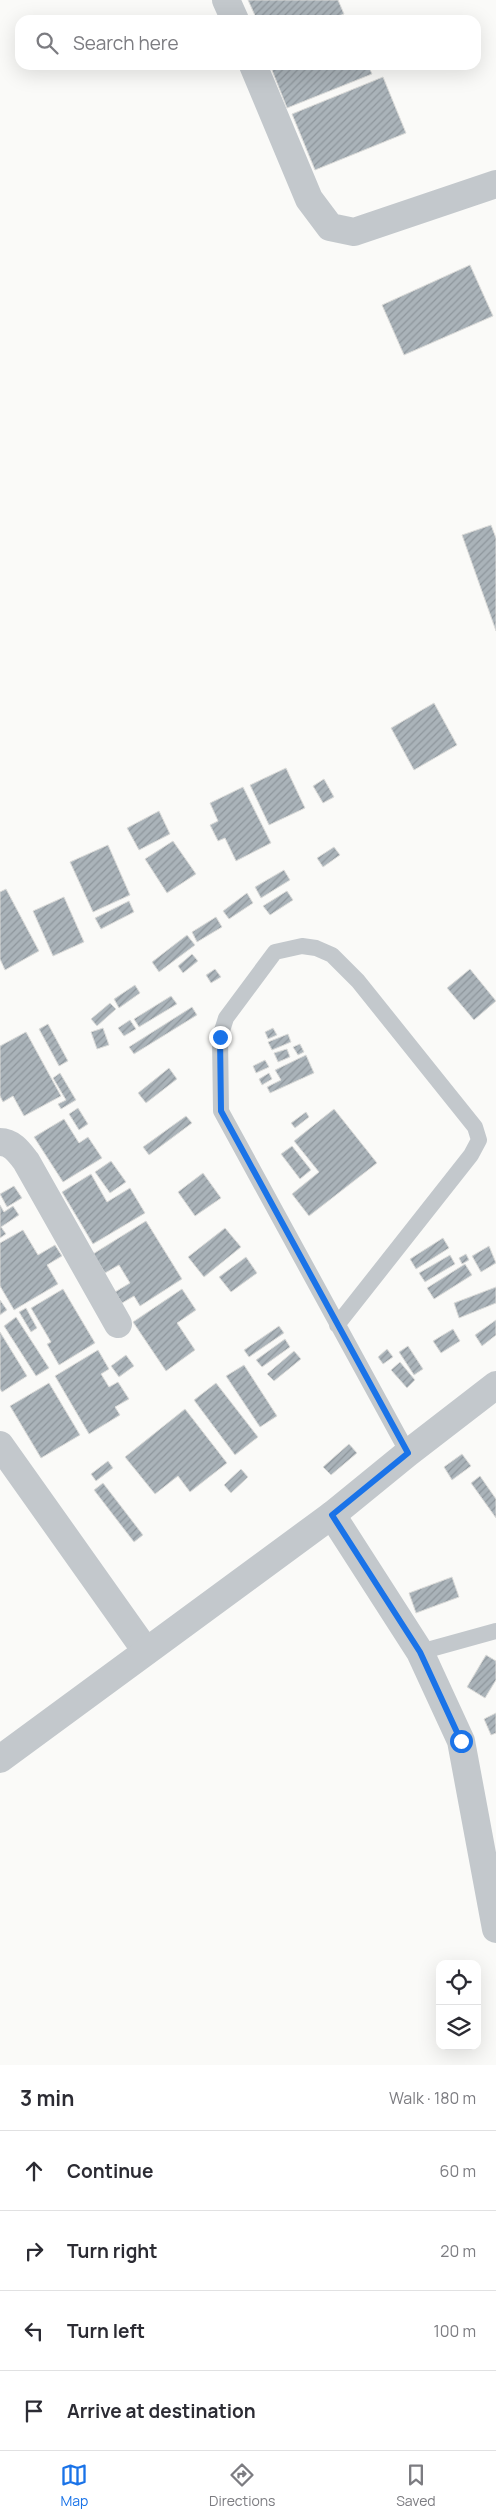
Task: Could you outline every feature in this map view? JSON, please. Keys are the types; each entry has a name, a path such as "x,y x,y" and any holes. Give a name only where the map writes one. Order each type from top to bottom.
{"street":[{"path":"226,0 233,15"},
{"path":"255,70 309,199 330,227 354,232 496,184"},
{"path":"0,1142 17,1148 26,1160 118,1324"},
{"path":"0,1759 332,1515 496,1385"},
{"path":"0,1445 8,1473 146,1651"},
{"path":"332,1515 420,1652 461,1741 496,1929"}],"lane":[{"path":"337,1325 471,1155 479,1140 475,1127 358,981 332,955 316,948 302,946 275,952 226,1018 220,1037 221,1111 337,1325 408,1453"},
{"path":"420,1652 496,1631"}],"building":[{"path":"248,0 338,0 344,14 342,15 255,15"},
{"path":"272,70 370,70 372,74 287,108"},
{"path":"383,77 406,133 315,170 292,114"},
{"path":"470,265 493,316 404,355 382,305"},
{"path":"491,525 496,538 496,631 462,535"},
{"path":"434,703 457,745 414,770 391,728"},
{"path":"286,768 305,808 269,825 250,785"},
{"path":"324,779 334,797 323,803 313,786"},
{"path":"243,787 271,843 236,861 225,838 218,841 210,825 218,821 210,803"},
{"path":"159,811 170,834 139,850 127,828"},
{"path":"173,841 196,874 167,893 145,859"},
{"path":"108,845 130,895 93,912 70,862"},
{"path":"334,847 340,855 323,867 317,858"},
{"path":"284,870 290,880 261,898 255,887"},
{"path":"6,889 39,951 5,970 0,959 0,892"},
{"path":"287,891 293,900 270,915 263,906"},
{"path":"247,893 253,903 229,919 223,911"},
{"path":"64,897 84,942 53,956 33,911"},
{"path":"129,901 134,912 101,929 95,918"},
{"path":"216,917 222,927 197,942 192,932"},
{"path":"187,935 195,945 159,972 152,962"},
{"path":"192,954 198,961 183,973 178,966"},
{"path":"215,969 221,977 211,983 206,975"},
{"path":"470,969 496,1001 474,1020 447,988"},
{"path":"135,985 140,993 119,1008 114,999"},
{"path":"171,996 177,1004 139,1027 134,1019"},
{"path":"110,1003 116,1009 97,1026 91,1019"},
{"path":"192,1007 197,1015 134,1054 129,1047"},
{"path":"130,1020 136,1029 124,1036 118,1028"},
{"path":"48,1024 68,1061 59,1066 39,1029"},
{"path":"103,1028 109,1045 97,1049 91,1032"},
{"path":"273,1028 277,1035 268,1039 265,1032"},
{"path":"26,1032 61,1096 24,1116 13,1096 3,1102 0,1096 0,1046"},
{"path":"288,1034 291,1042 272,1050 268,1042"},
{"path":"300,1044 304,1052 298,1055 293,1047"},
{"path":"287,1049 290,1057 278,1062 274,1053"},
{"path":"306,1055 314,1073 270,1093 267,1087 281,1080 275,1070"},
{"path":"265,1060 269,1067 256,1073 253,1066"},
{"path":"169,1068 177,1079 146,1103 138,1093"},
{"path":"60,1073 76,1100 61,1109 58,1104 66,1100 53,1078"},
{"path":"269,1073 272,1079 262,1085 259,1079"},
{"path":"78,1108 88,1124 79,1130 69,1114"},
{"path":"334,1109 377,1163 309,1216 292,1194 319,1172 294,1141"},
{"path":"306,1112 309,1117 295,1128 291,1123"},
{"path":"186,1116 192,1123 149,1155 143,1147"},
{"path":"64,1119 79,1143 88,1137 102,1158 63,1182 34,1137"},
{"path":"292,1146 311,1170 300,1179 281,1154"},
{"path":"111,1161 126,1182 110,1193 95,1172"},
{"path":"203,1173 221,1198 195,1216 178,1192"},
{"path":"91,1174 107,1202 130,1188 145,1213 93,1244 62,1192"},
{"path":"14,1186 22,1198 7,1207 0,1194"},
{"path":"0,1205 4,1212 13,1206 19,1215 1,1227 6,1234 0,1238"},
{"path":"146,1221 182,1279 140,1306 134,1296 122,1303 115,1292 130,1283 119,1265 105,1273 93,1254"},
{"path":"225,1228 241,1247 204,1277 188,1257"},
{"path":"23,1230 38,1255 55,1245 62,1256 47,1265 58,1284 14,1310 0,1286 0,1243"},
{"path":"443,1238 449,1248 416,1269 410,1259"},
{"path":"489,1246 496,1263 481,1272 472,1256"},
{"path":"466,1254 469,1260 462,1264 459,1258"},
{"path":"450,1255 455,1264 425,1282 419,1273"},
{"path":"246,1257 257,1273 231,1292 219,1277"},
{"path":"465,1264 472,1275 434,1299 427,1288"},
{"path":"496,1287 496,1303 459,1318 454,1303"},
{"path":"63,1289 95,1343 59,1365 47,1344 51,1342 31,1308"},
{"path":"182,1289 196,1310 177,1323 195,1350 166,1371 133,1322"},
{"path":"0,1300 7,1310 0,1315"},
{"path":"26,1308 37,1328 31,1332 19,1312"},
{"path":"16,1317 49,1368 36,1376 4,1326"},
{"path":"496,1320 496,1335 482,1346 475,1335"},
{"path":"279,1326 284,1333 249,1357 244,1350"},
{"path":"453,1329 460,1341 441,1353 433,1341"},
{"path":"0,1332 27,1376 2,1392 0,1389"},
{"path":"285,1339 290,1347 262,1367 256,1360"},
{"path":"408,1346 423,1369 414,1375 399,1352"},
{"path":"387,1349 393,1357 383,1364 378,1357"},
{"path":"98,1350 109,1369 101,1374 109,1387 118,1382 129,1399 115,1407 120,1415 89,1434 55,1376"},
{"path":"294,1351 301,1359 274,1381 267,1374"},
{"path":"126,1355 134,1366 119,1377 111,1366"},
{"path":"400,1362 415,1380 407,1388 391,1370"},
{"path":"244,1365 277,1416 260,1427 226,1376"},
{"path":"49,1383 80,1435 41,1458 10,1406"},
{"path":"216,1383 258,1437 235,1455 194,1400"},
{"path":"185,1409 227,1463 190,1492 178,1476 155,1494 125,1457"},
{"path":"349,1444 357,1453 331,1475 323,1467"},
{"path":"462,1454 471,1466 452,1480 444,1467"},
{"path":"108,1461 113,1468 96,1481 91,1474"},
{"path":"241,1469 248,1477 231,1493 224,1485"},
{"path":"480,1476 496,1499 496,1518 471,1483"},
{"path":"103,1483 143,1535 134,1542 94,1490"},
{"path":"452,1577 459,1597 416,1613 409,1593"},
{"path":"486,1655 496,1661 496,1680 485,1698 467,1687"},
{"path":"496,1713 496,1733 491,1735 484,1719"}],"route":[{"path":"220,1037 221,1111 408,1453 332,1515 420,1652 461,1741"}]}
